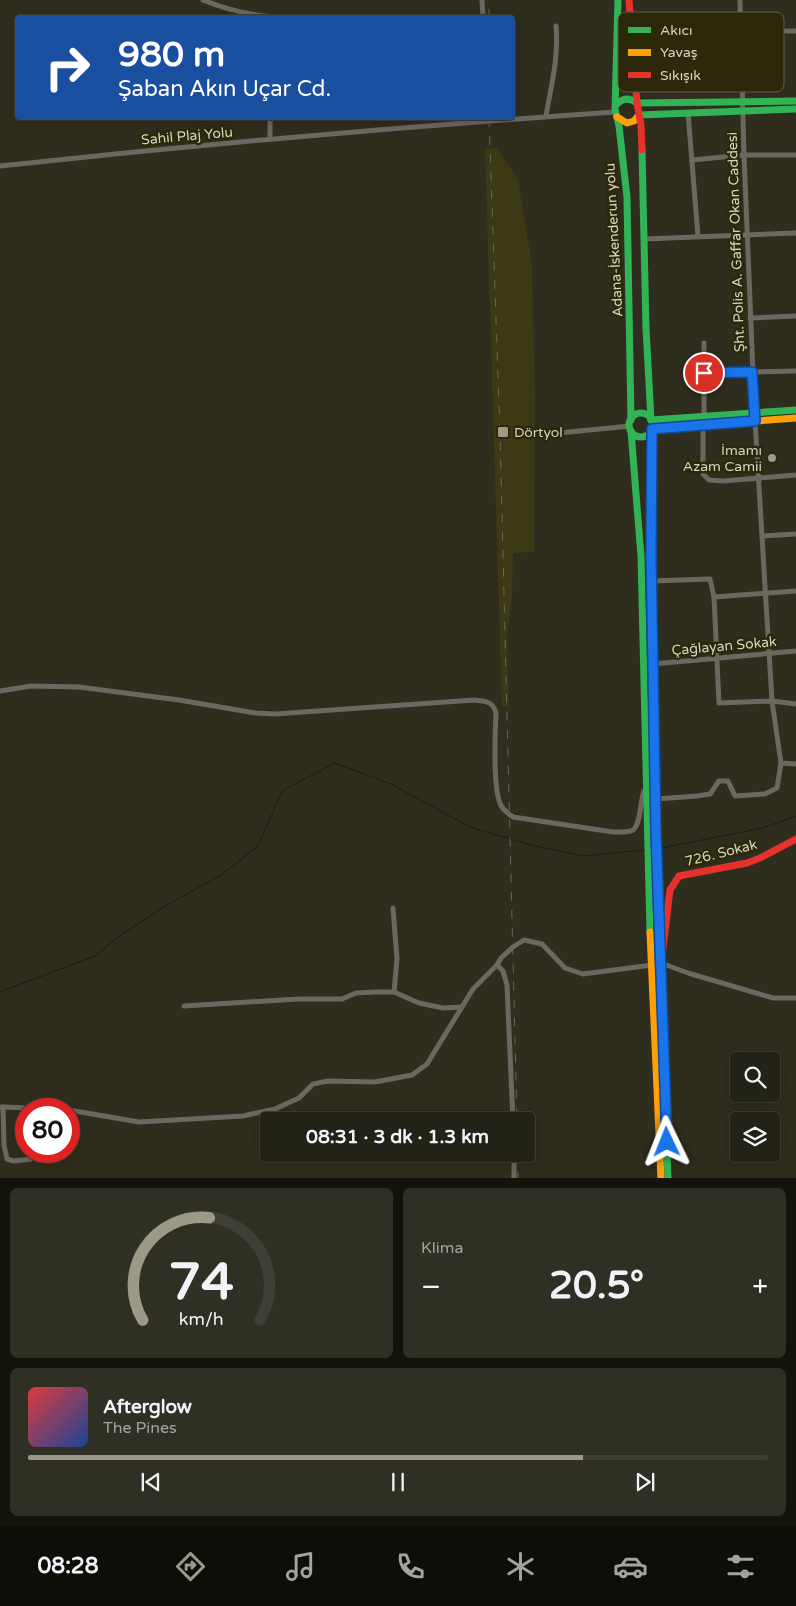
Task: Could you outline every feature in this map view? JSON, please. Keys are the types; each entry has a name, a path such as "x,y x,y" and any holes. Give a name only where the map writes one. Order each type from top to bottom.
{"main road":[{"name":"Adana-İskenderun yolu","path":"618,0 616,111 627,197 630,426 641,556 646,834 661,1178"},
{"name":"Adana-İskenderun yolu","path":"636,92 641,124 651,420"},
{"path":"796,101 637,103 630,98 626,98 618,102 616,111 627,123 634,121 639,115 796,109"},
{"path":"668,1178 657,881 653,664 652,429 651,420 648,416 640,414 633,417 630,426 640,437 648,435 652,429 703,421 755,417 796,410"},
{"path":"755,417 796,418"},
{"path":"651,420 703,421"},
{"name":"726. Sokak","path":"661,963 670,890 679,876 756,860 796,839"},
{"path":"652,966 661,963"}],"street":[{"path":"203,0 220,7 252,15"},
{"path":"482,0 483,15"},
{"path":"546,116 554,68 557,38 556,26"},
{"name":"Şht. Polis A. Gaffar Okan Caddesi","path":"656,799 710,794 719,781 728,781 735,796 765,794 777,788 781,763 772,701 758,478 752,372 743,92"},
{"name":"Sahil Plaj Yolu","path":"515,118 616,111"},
{"path":"688,113 698,236"},
{"path":"270,120 270,139"},
{"name":"Sahil Plaj Yolu","path":"0,166 475,120"},
{"path":"692,160 796,155 796,160"},
{"path":"644,239 796,233"},
{"path":"750,318 796,316"},
{"path":"704,343 703,474 709,480 723,481 796,476"},
{"path":"704,373 796,371"},
{"path":"539,435 630,426"},
{"path":"762,536 796,534"},
{"path":"652,581 710,579 714,597 719,703 772,701 796,704"},
{"path":"714,597 796,591"},
{"name":"Çağlayan Sokak","path":"653,664 796,651"},
{"path":"0,690 46,685 79,687 172,699 255,713 275,714 369,706 483,701 492,704 496,713 497,784 500,804 513,817 613,832 627,832 634,830 638,824 641,798 645,786"},
{"path":"781,763 796,764"},
{"path":"393,908 397,959 394,992"},
{"path":"80,1112 139,1122 243,1116 275,1109 291,1102 299,1098 313,1084 328,1081 375,1082 412,1075 427,1064 473,988 497,965 501,958 524,940 542,944 565,968 583,974 652,966"},
{"path":"661,963 773,998 796,998"},
{"path":"497,965 504,971 507,985 513,1112"},
{"path":"184,1006 342,998 356,992 394,992 419,1003 443,1008 462,1007"},
{"path":"15,1107 2,1107 4,1145 7,1159 15,1161"},
{"path":"514,1162 514,1178"}],"shaded area":[{"path":"485,148 496,148 518,179 532,265 535,392 534,552 513,553 512,598 507,638 509,707 502,707"}],"waterway":[{"path":"0,992 95,956 122,934 162,908 221,875 257,847 283,790 335,763 391,784 470,827 530,845 584,856 644,850"},
{"path":"661,848 763,828 796,816"}],"railway":[{"path":"489,0 489,15"},
{"path":"489,120 500,433 517,1112"},
{"path":"517,1162 518,1178"}],"traffic: fast":[{"path":"618,0 615,109 619,126 627,197 631,420"},
{"path":"616,105 626,99 637,103"},
{"path":"637,103 796,101"},
{"path":"639,115 796,109"},
{"path":"642,150 646,328 651,420"},
{"path":"651,420 796,410"},
{"path":"641,413 649,417 653,425 649,433 641,437 633,433 629,425 633,417 641,413"},
{"path":"631,431 641,556 650,932"},
{"path":"657,864 668,1178"}],"traffic: slow":[{"path":"617,117 627,123 634,121 639,115"},
{"path":"652,429 796,418"},
{"path":"652,429 651,556 657,864"},
{"path":"650,932 661,1178"}],"traffic: jam":[{"path":"629,0 630,12"},
{"path":"636,92 641,125 642,150"},
{"path":"663,948 670,890 679,876 747,863 796,839"}],"place":[{"name":"Dörtyol","path":"503,432"},
{"name":"İmamı Azam Camii","path":"772,458"}],"route":[{"path":"667,1142 656,834 651,556 652,429 755,421 752,372 704,373"}]}
